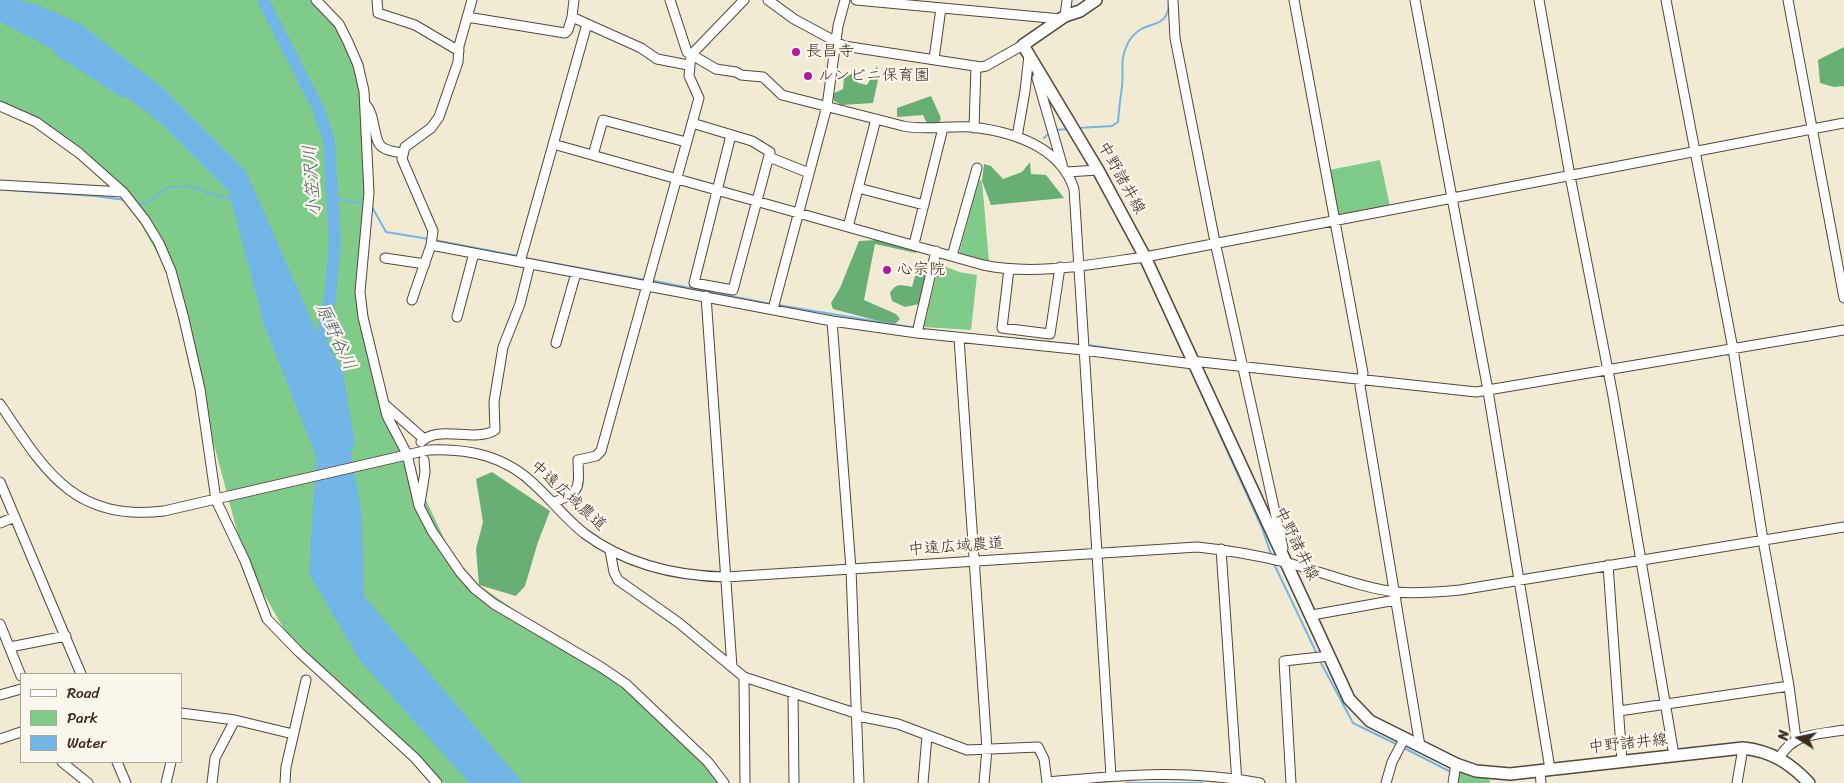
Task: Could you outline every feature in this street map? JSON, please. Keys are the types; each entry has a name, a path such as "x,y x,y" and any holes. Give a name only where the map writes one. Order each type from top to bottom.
{"main road":[{"path":"1026,50 1063,17 1080,11 1096,0"},
{"name":"中野諸井線","path":"1026,50 1098,170 1145,256 1192,363 1312,615 1349,699 1370,722 1456,764 1494,774 1743,748 1768,752 1790,764 1809,783"}],"street":[{"path":"316,0 339,24 358,65 365,103 369,194 360,292 367,341 387,416 407,454 419,506 444,551 475,589 510,614 602,667 626,684 708,762 724,783"},
{"path":"377,0 378,13 415,25 459,51"},
{"path":"412,300 432,245 433,231 402,159 402,153 405,147 431,128 439,117 458,62 472,0"},
{"path":"467,17 565,33 568,30 572,16 574,0"},
{"path":"670,0 687,52 716,69 736,72 741,75 764,77 782,95 915,129 974,128 1017,137 1039,146 1065,169 1098,170"},
{"path":"553,503 574,493 579,486 578,460 596,456 601,450 699,98 689,76 688,64 691,54 744,0"},
{"path":"768,0 794,19 844,46 976,66 986,66 1026,50 1025,91 1017,137"},
{"path":"773,308 827,106 836,42 845,0"},
{"path":"856,0 1063,17 1067,0"},
{"path":"1173,0 1175,38 1215,242 1286,562"},
{"path":"1294,0 1362,376 1360,386 1420,746"},
{"path":"1415,0 1487,388 1518,581 1545,770 1541,783"},
{"path":"1539,0 1642,559 1674,755"},
{"path":"1666,0 1733,349 1763,540 1789,686 1796,739"},
{"path":"1788,0 1844,298"},
{"path":"934,60 941,8"},
{"path":"572,16 641,48 657,59 688,64"},
{"path":"520,262 587,24"},
{"path":"974,128 976,66"},
{"path":"1040,72 1037,78 1065,169 1074,189 1077,266 1111,776"},
{"path":"365,103 374,120 378,143 382,148 402,153"},
{"path":"0,106 42,126 79,153 123,192 159,243 171,271 200,389 220,498 264,611 272,625 415,758 437,783"},
{"path":"848,227 876,119"},
{"path":"593,156 603,120 686,142"},
{"path":"553,144 914,244 983,265 1008,270 1060,268 1145,256 1844,123"},
{"path":"692,124 731,135 763,147 770,152 733,290 694,282 731,135"},
{"path":"914,244 943,128"},
{"path":"769,157 809,173"},
{"path":"952,256 977,168"},
{"path":"0,185 123,192"},
{"path":"858,188 924,205"},
{"path":"432,245 773,308 832,321 917,333 1192,363 1487,388 1608,370 1844,330"},
{"path":"917,333 936,251"},
{"path":"457,317 474,253"},
{"path":"386,258 425,264"},
{"path":"384,404 422,440 456,434 483,436 495,430 494,402 503,347 520,304 530,264"},
{"path":"1008,270 1002,328 1050,334 1060,268"},
{"path":"556,343 576,273"},
{"path":"706,296 732,667"},
{"path":"832,321 851,568 858,715 859,783"},
{"path":"959,338 987,749 984,783"},
{"name":"中遠広域農道","path":"0,404 43,468 67,489 80,497 104,507 146,513 220,498 407,454 441,449 478,452 508,464 522,473 572,523 610,550 662,571 697,577 726,577 1178,546 1221,549 1286,562 1395,596"},
{"path":"419,506 425,472 424,460"},
{"path":"0,482 66,636 80,673"},
{"path":"0,523 15,517"},
{"path":"1312,615 1395,596 1518,581 1844,527"},
{"path":"1221,549 1237,781"},
{"path":"610,550 614,572 618,580 679,623 744,677 858,715 898,724 968,750 1038,747 1042,752 1046,782 1111,776 1180,774 1260,783"},
{"path":"1608,565 1622,761"},
{"path":"0,624 3,638 10,647 20,673"},
{"path":"10,647 66,636"},
{"path":"1291,783 1284,661 1329,656"},
{"path":"744,677 745,783"},
{"path":"285,783 286,767 306,680"},
{"path":"1619,711 1665,706 1789,686"},
{"path":"0,694 20,689"},
{"path":"793,693 794,783"},
{"path":"182,714 235,720 293,734"},
{"path":"212,783 215,758 235,720"},
{"path":"1779,758 1786,746 1796,739 1844,730"},
{"path":"0,739 20,732"},
{"path":"928,736 923,783 928,783"},
{"path":"1386,783 1392,762 1404,739"},
{"path":"1737,783 1743,748"},
{"path":"63,763 88,783"},
{"path":"117,763 126,783"},
{"path":"166,783 171,763"},
{"path":"1453,783 1456,764"}],"green space":[{"path":"0,0 313,0 324,8 351,50 365,103 368,210 361,326 381,405 460,572 575,652 622,682 665,719 722,783 444,783 293,645 245,561 201,396 175,285 123,192 27,118 0,106"},
{"path":"1844,47 1844,86 1834,87 1820,83 1818,60"},
{"path":"877,66 879,75 873,103 842,105 834,101 832,94 843,89 844,78 853,73 858,83 867,85"},
{"path":"931,96 941,118 937,128 929,128 923,115 897,117 897,108"},
{"path":"1380,160 1390,206 1337,217 1329,170"},
{"path":"1030,162 1031,174 1046,175 1064,198 991,205 982,181 984,164 991,166 1003,179 1022,172"},
{"path":"979,180 982,181 989,262 959,253"},
{"path":"876,240 917,249 916,253 875,244 864,300 896,314 900,319 894,325 833,309 831,303 840,288 859,241"},
{"path":"939,264 959,272 977,275 971,330 924,327"},
{"path":"923,271 931,272 919,304 905,307 892,301 890,293 894,288 902,285 912,287 915,276"},
{"path":"492,472 550,511 538,542 525,586 516,596 479,585 476,549 483,522 476,479"},
{"path":"1458,771 1490,780 1490,783 1457,783"}],"water":[{"path":"0,0 18,0 40,6 79,23 162,87 246,171 327,355 344,409 362,516 364,596 523,783 469,783 361,662 309,574 316,456 264,325 229,192 161,124 95,71 0,22"}],"waterway":[{"name":"小笠沢川","path":"263,0 318,108 329,140 335,242 330,297 321,343"},
{"path":"1078,128 1112,126 1118,122 1125,49 1134,35 1141,29 1160,22 1165,18 1169,0"},
{"name":"原野谷川","path":"59,50 124,92"},
{"path":"1056,130 1068,129"},
{"path":"1044,138 1049,133"},
{"path":"134,202 145,204 166,188 188,186 232,200"},
{"path":"7,190 125,200"},
{"path":"333,198 364,204"},
{"path":"371,205 386,232 429,239"},
{"path":"434,240 518,256"},
{"path":"525,258 646,280"},
{"path":"650,280 771,304"},
{"path":"778,305 916,328"},
{"path":"956,333 1080,345"},
{"name":"原野谷川","path":"320,341 337,374 349,443"},
{"path":"1088,345 1186,360"},
{"path":"1189,366 1262,528 1272,557"},
{"path":"1274,564 1317,654"},
{"path":"1320,661 1353,723 1398,745"},
{"path":"1402,747 1449,771"},
{"path":"1126,783 1202,783"}],"place":[{"name":"長昌寺","path":"796,52"},
{"name":"ルンビニ保育園","path":"808,76"},
{"name":"心宗院","path":"887,270"}]}
